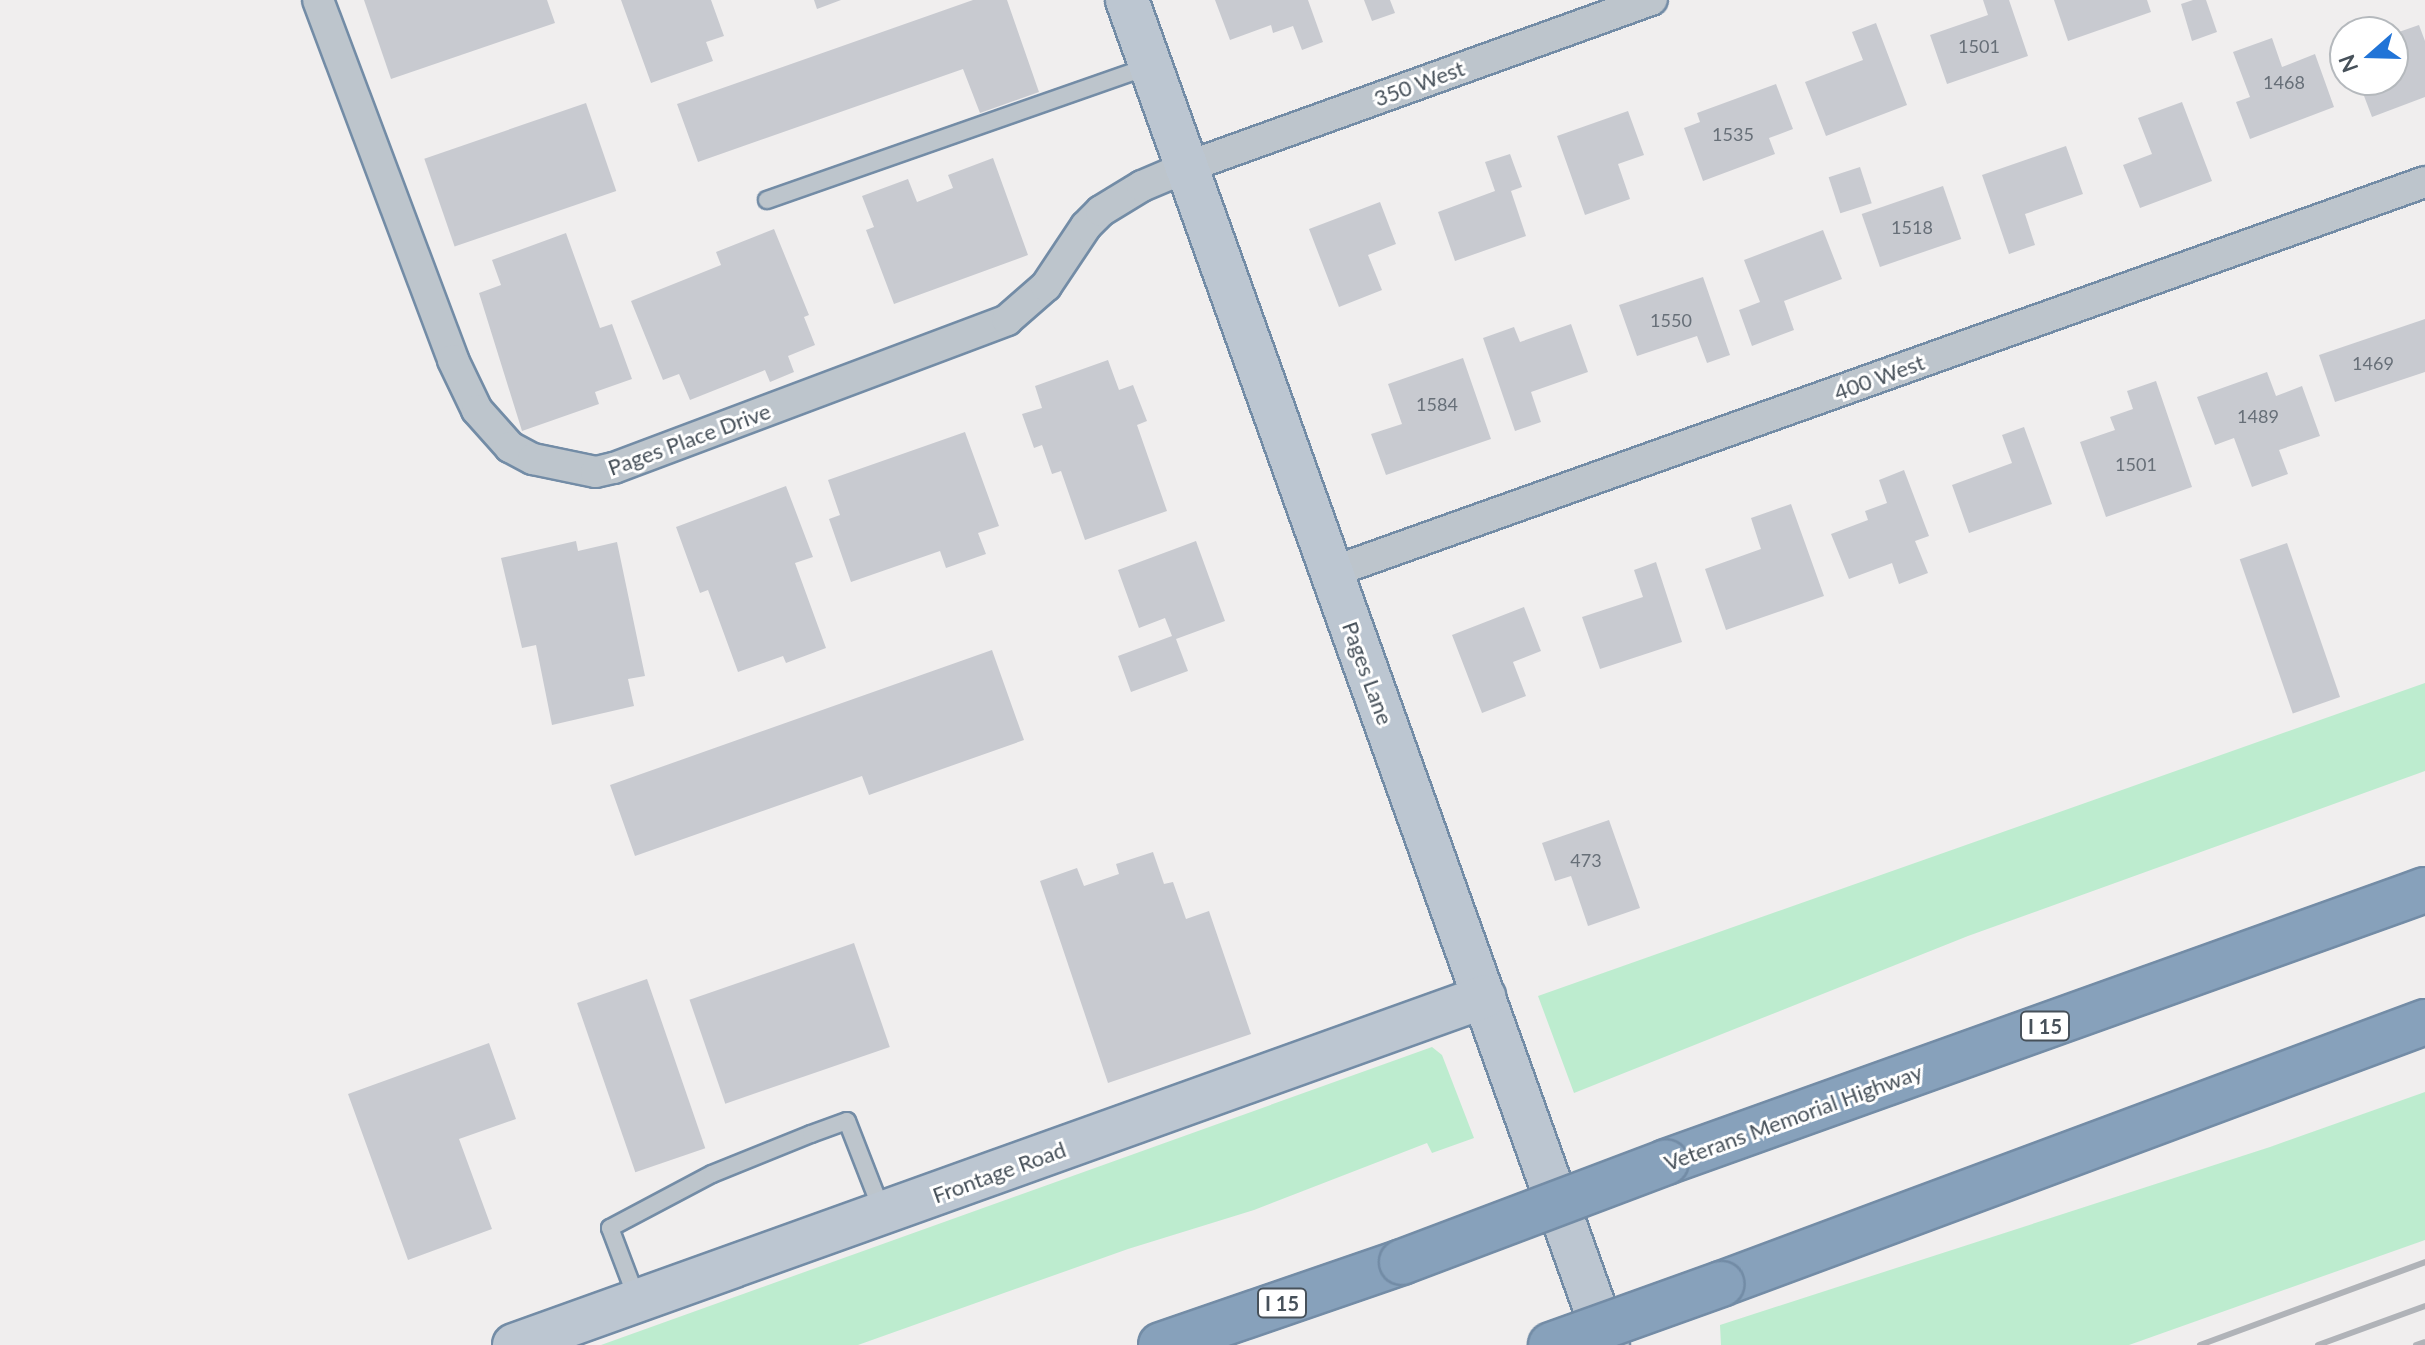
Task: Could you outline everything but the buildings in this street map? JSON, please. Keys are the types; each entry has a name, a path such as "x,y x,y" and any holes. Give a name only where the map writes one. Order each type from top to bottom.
{"highway":[{"name":"Veterans Memorial Highway","path":"1161,1345 1402,1262 1666,1162 2425,890"},
{"path":"1551,1345 2425,1022"}],"street":[{"name":"Pages Place Drive","path":"318,0 453,360 477,410 510,447 533,459 576,470 614,468 995,326 1028,305 1046,286 1086,226 1101,211 1117,199 1187,167"},
{"name":"Pages Lane","path":"1127,0 1608,1345"},
{"name":"350 West","path":"1187,167 1652,0"},
{"name":"400 West","path":"1332,572 2425,182"},
{"name":"Frontage Road","path":"514,1345 1484,997"}],"lane":[{"path":"767,200 1151,66"},
{"path":"637,1301 610,1228 712,1174 847,1121 883,1213"}],"green space":[{"path":"2425,683 2425,771 1968,936 1574,1093 1538,996"},
{"path":"1432,1047 1442,1055 1474,1138 1432,1153 1427,1143 1254,1210 1128,1249 858,1345 601,1345"},
{"path":"2425,1092 2425,1240 2129,1345 1721,1345 1720,1325 2270,1147"}],"railway":[{"path":"2200,1345 2425,1262"},
{"path":"2318,1345 2425,1306"},
{"path":"2416,1345 2425,1342"}]}
